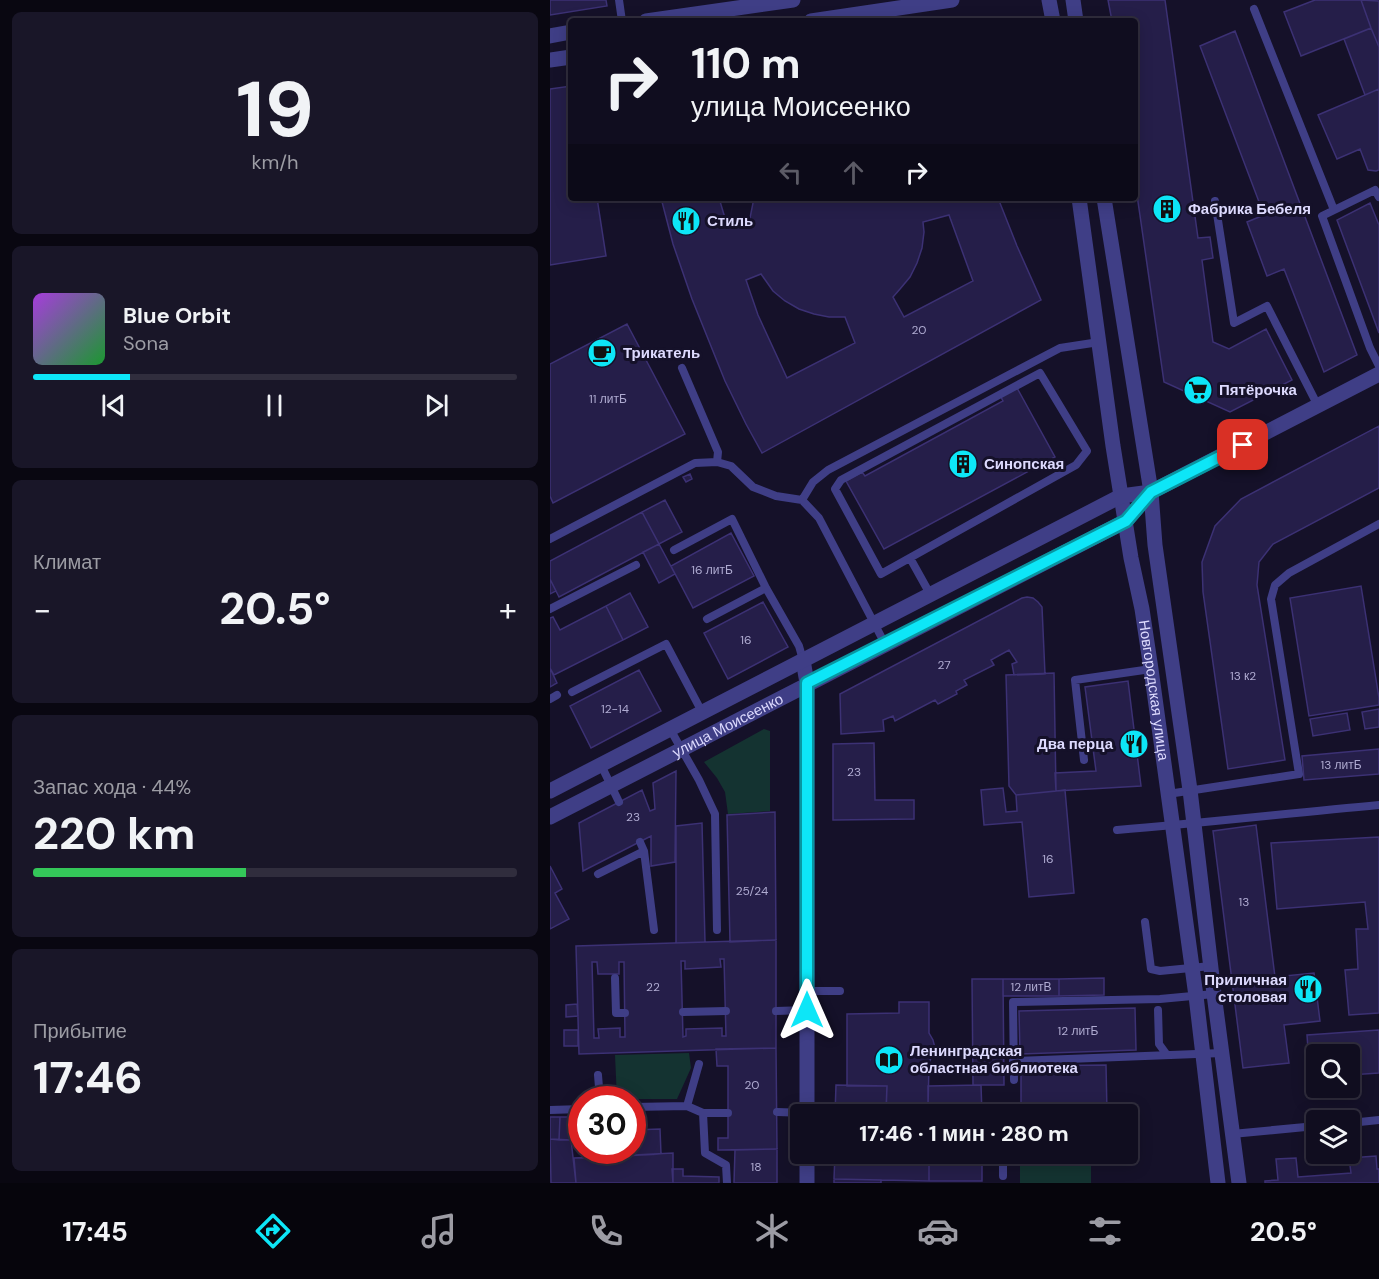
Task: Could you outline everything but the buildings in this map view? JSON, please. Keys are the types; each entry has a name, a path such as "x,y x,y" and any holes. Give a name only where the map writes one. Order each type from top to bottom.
{"street":[{"path":"667,18 793,0"},
{"path":"831,18 952,0"},
{"path":"1049,0 1052,18"},
{"path":"1073,0 1076,18"},
{"path":"550,36 568,33"},
{"path":"550,60 568,57"},
{"name":"Новгородская улица","path":"1079,201 1113,446 1151,669 1196,996 1218,1183"},
{"name":"Новгородская улица","path":"1104,201 1151,492 1155,545 1195,823 1214,994 1239,1183"},
{"name":"улица Моисеенко","path":"550,791 1121,496 1151,492 1378,374"},
{"name":"улица Моисеенко","path":"550,816 1126,521 1151,492"},
{"path":"803,660 807,683 807,1104"},
{"path":"807,1164 807,1183"}],"lane":[{"path":"619,0 622,18"},
{"path":"1254,9 1334,210"},
{"path":"1378,197 1375,190 1322,216 1378,366"},
{"path":"1215,201 1234,322 1267,306 1318,406"},
{"path":"802,500 813,482 828,470 1060,348 1099,342"},
{"path":"682,368 718,452 717,462"},
{"path":"1040,373 1087,452 1076,465 910,558 881,574 835,489 841,480 1040,373"},
{"path":"550,539 695,463 717,462 731,466 753,487 776,496 802,500 819,518 885,644"},
{"path":"674,550 732,519 766,588 799,646 803,660"},
{"path":"1168,794 1299,774 1271,599 1275,585 1289,573 1378,524"},
{"path":"910,558 930,594"},
{"path":"550,609 636,566"},
{"path":"707,619 766,588"},
{"path":"572,692 666,644 702,712"},
{"path":"1084,760 1075,680 1151,669"},
{"path":"670,729 715,814 717,930"},
{"path":"601,765 619,802"},
{"path":"1117,830 1378,805"},
{"path":"598,874 642,847 654,930"},
{"path":"1145,922 1151,969 1160,971 1211,966"},
{"path":"615,978 616,1014 625,1013"},
{"path":"807,991 840,991"},
{"path":"1014,1080 1013,1002 1160,999 1214,994"},
{"path":"776,1011 807,1010"},
{"path":"1158,1010 1159,1044 1167,1055"},
{"path":"683,1012 726,1011"},
{"path":"1013,1061 1222,1053"},
{"path":"687,1106 698,1064"},
{"path":"598,1075 599,1086"},
{"path":"646,1107 687,1106 703,1113 728,1113"},
{"path":"550,1110 568,1109"},
{"path":"777,1112 790,1113"},
{"path":"703,1113 705,1153 726,1165 727,1183"},
{"path":"1360,1122 1378,1120"},
{"path":"1232,1134 1306,1127"},
{"path":"1003,1164 1003,1176"}],"green space":[{"path":"764,729 770,731 770,811 728,814 725,792 704,762"},
{"path":"689,1053 691,1068 677,1099 646,1099 646,1086 616,1086 615,1055"},
{"path":"1020,1164 1091,1164 1091,1183 1020,1183"}],"place":[{"name":"Фабрика Бебеля","path":"1167,209"},
{"name":"Стиль","path":"686,221"},
{"name":"Трикатель","path":"602,353"},
{"name":"Пятёрочка","path":"1198,390"},
{"name":"Синопская","path":"963,464"},
{"name":"Два перца","path":"1134,744"},
{"name":"Приличная столовая","path":"1308,989"},
{"name":"Ленинградская областная библиотека","path":"889,1060"}],"route":[{"path":"807,1010 807,683 1126,521 1151,492 1243,445"}]}
